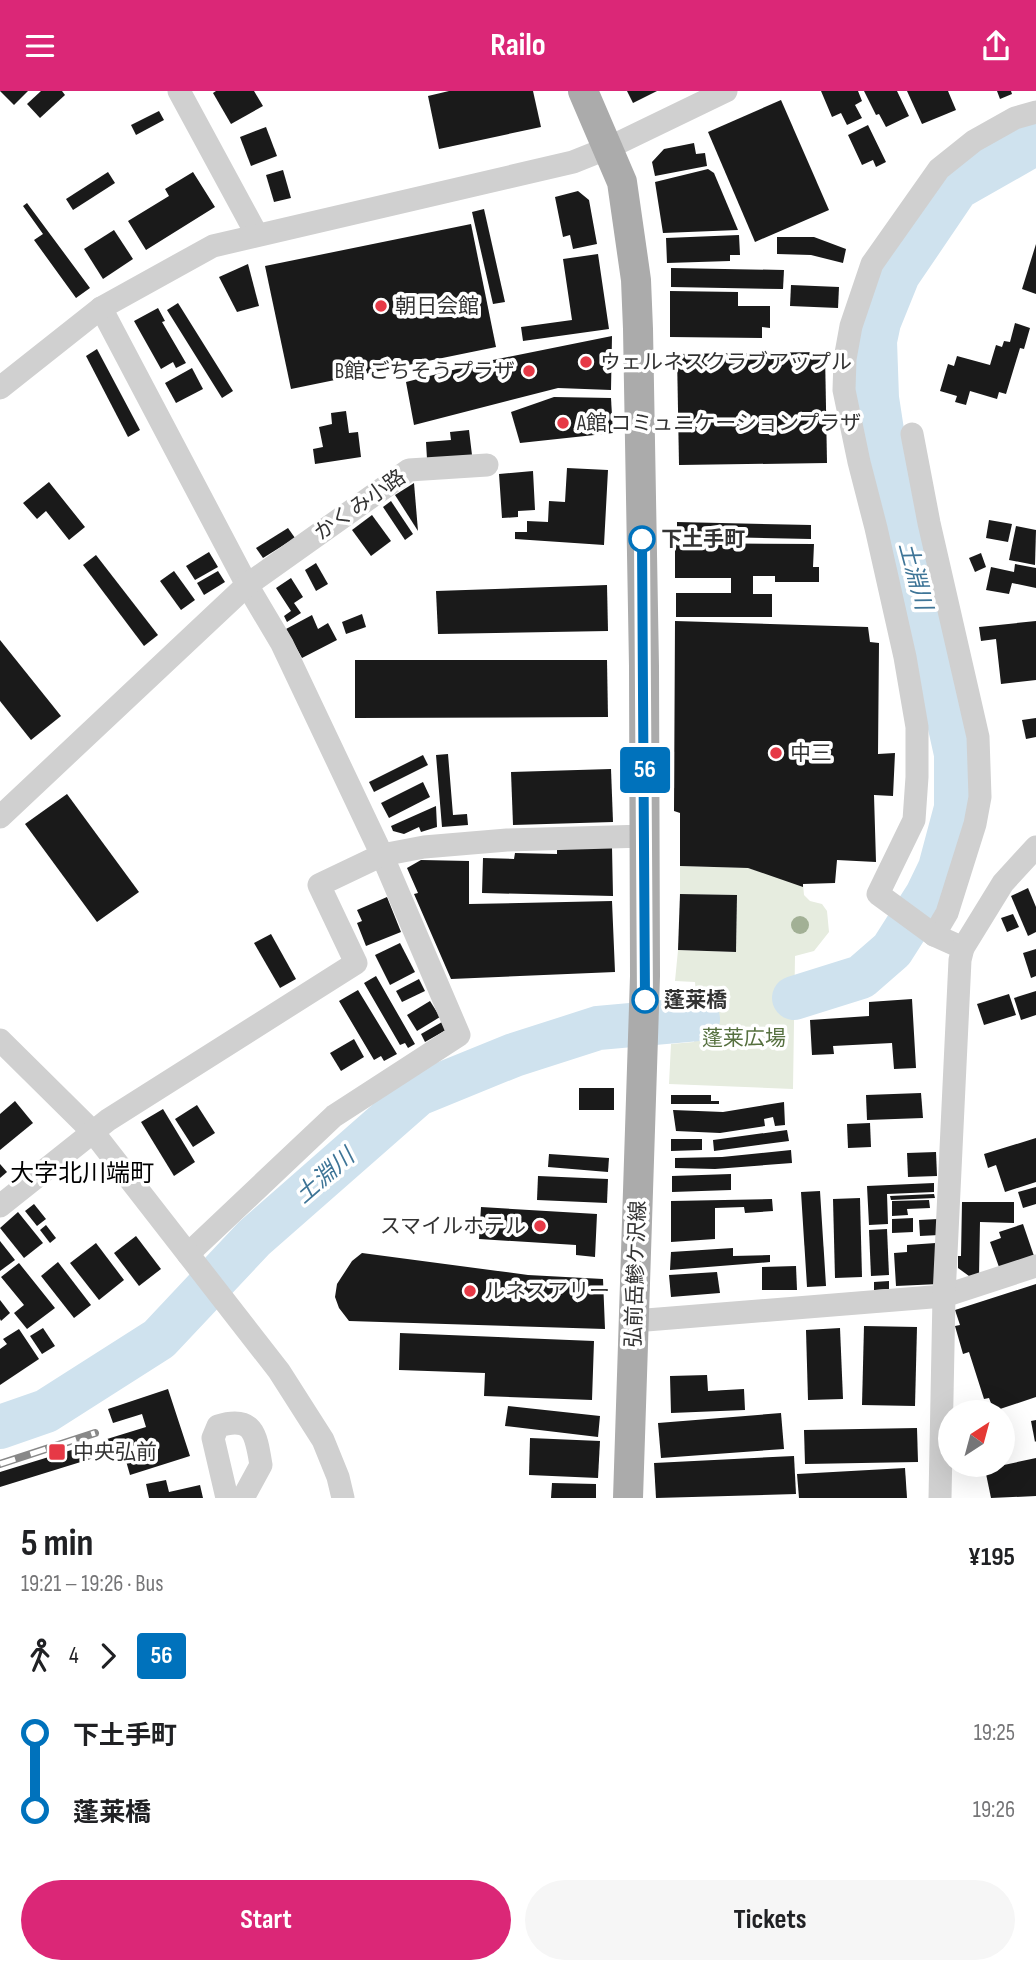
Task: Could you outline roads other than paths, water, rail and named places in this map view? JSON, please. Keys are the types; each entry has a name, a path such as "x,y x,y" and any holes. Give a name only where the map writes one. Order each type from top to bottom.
{"main road":[{"path":"583,91 622,182 636,280 645,836"},
{"name":"弘前岳鰺ケ沢線","path":"628,1498 645,982 645,836"}],"street":[{"path":"179,91 257,235"},
{"path":"0,388 101,309 213,246 573,162 726,91"},
{"path":"963,948 933,935 878,894 914,820 917,727 905,657 844,390 845,359 849,337 872,264 939,169 974,141 1015,118 1036,112"},
{"path":"101,309 247,585 282,644 382,855 460,1035 334,1116 192,1259"},
{"path":"912,434 929,523 978,737 980,797 975,824 947,913 933,935"},
{"name":"かくみ小路","path":"0,817 247,585 410,470 487,465"},
{"path":"0,1206 108,1120 356,963 319,885 382,855 424,847 507,840 645,836"},
{"path":"940,1498 944,1296 960,960 963,948 1003,883 1036,847"},
{"path":"0,1040 93,1132 279,1371 323,1440 338,1477 342,1498"},
{"path":"634,1321 944,1296 1036,1266"},
{"path":"227,1498 213,1438 218,1426 234,1421 243,1423 253,1431 261,1465 243,1498"}],"waterway":[{"name":"土淵川","path":"794,998 861,977 892,950 927,895 940,868 956,808 956,754 922,601 892,496 877,398 875,341 879,322 898,275 957,188 1036,143"},
{"name":"土淵川","path":"0,1427 46,1411 159,1339 254,1238 418,1094 514,1055 598,1028 698,1019"}],"railway":[{"path":"0,1464 95,1433"}],"place":[{"name":"朝日会館","path":"381,306"},
{"name":"ウェルネスクラブアップル","path":"586,362"},
{"name":"B館 ごちそうプラザ","path":"529,371"},
{"name":"A館 コミュニケーションプラザ","path":"563,423"},
{"name":"下土手町","path":"642,539"},
{"name":"中三","path":"776,753"},
{"name":"蓬莱橋","path":"645,1000"},
{"name":"スマイルホテル","path":"540,1226"},
{"name":"ルネスアリー","path":"470,1291"},
{"name":"中央弘前","path":"57,1452"}],"district":[{"name":"大字北川端町","path":"82,1173"}],"park label":[{"name":"蓬莱広場","path":"744,1038"}]}
